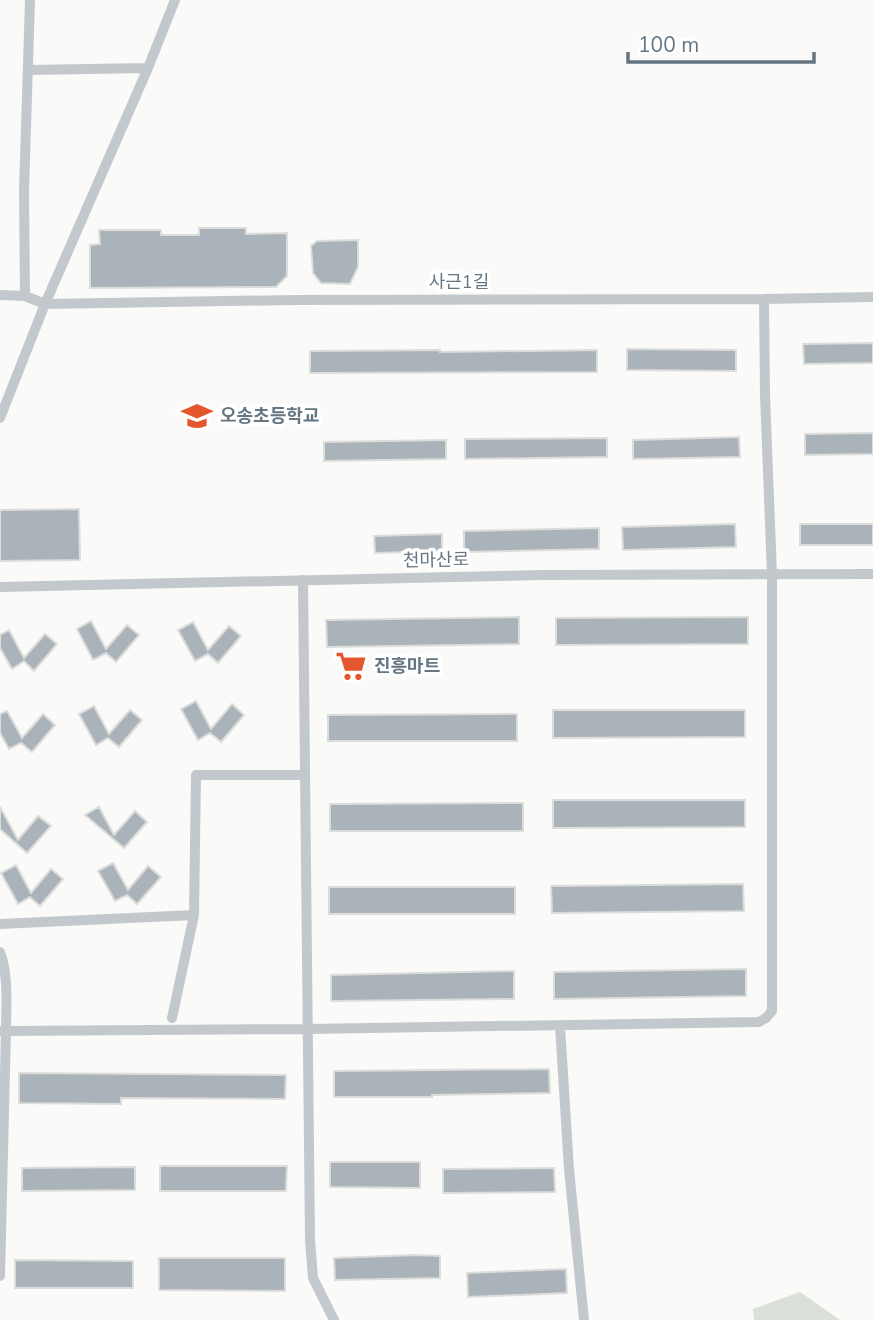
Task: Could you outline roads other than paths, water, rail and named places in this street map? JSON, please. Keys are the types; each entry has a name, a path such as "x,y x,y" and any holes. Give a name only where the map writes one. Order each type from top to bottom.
{"street":[{"path":"25,296 24,191 30,0"},
{"path":"0,418 45,304 175,0"},
{"path":"28,71 148,68"},
{"name":"사근1길","path":"0,295 25,296 45,304 873,297"},
{"path":"3,1031 560,1026 759,1022 766,1018 772,1010 772,575 764,299"},
{"name":"천마산로","path":"0,587 544,575 873,574"},
{"path":"303,580 310,1240 313,1278 334,1320"},
{"path":"172,1018 194,915 197,775 305,775"},
{"path":"0,924 194,915"},
{"path":"0,952 6,984 0,1276"},
{"path":"560,1026 569,1169 584,1320"}],"place":[{"name":"오송초등학교","path":"197,416"},
{"name":"진흥마트","path":"351,666"}]}
